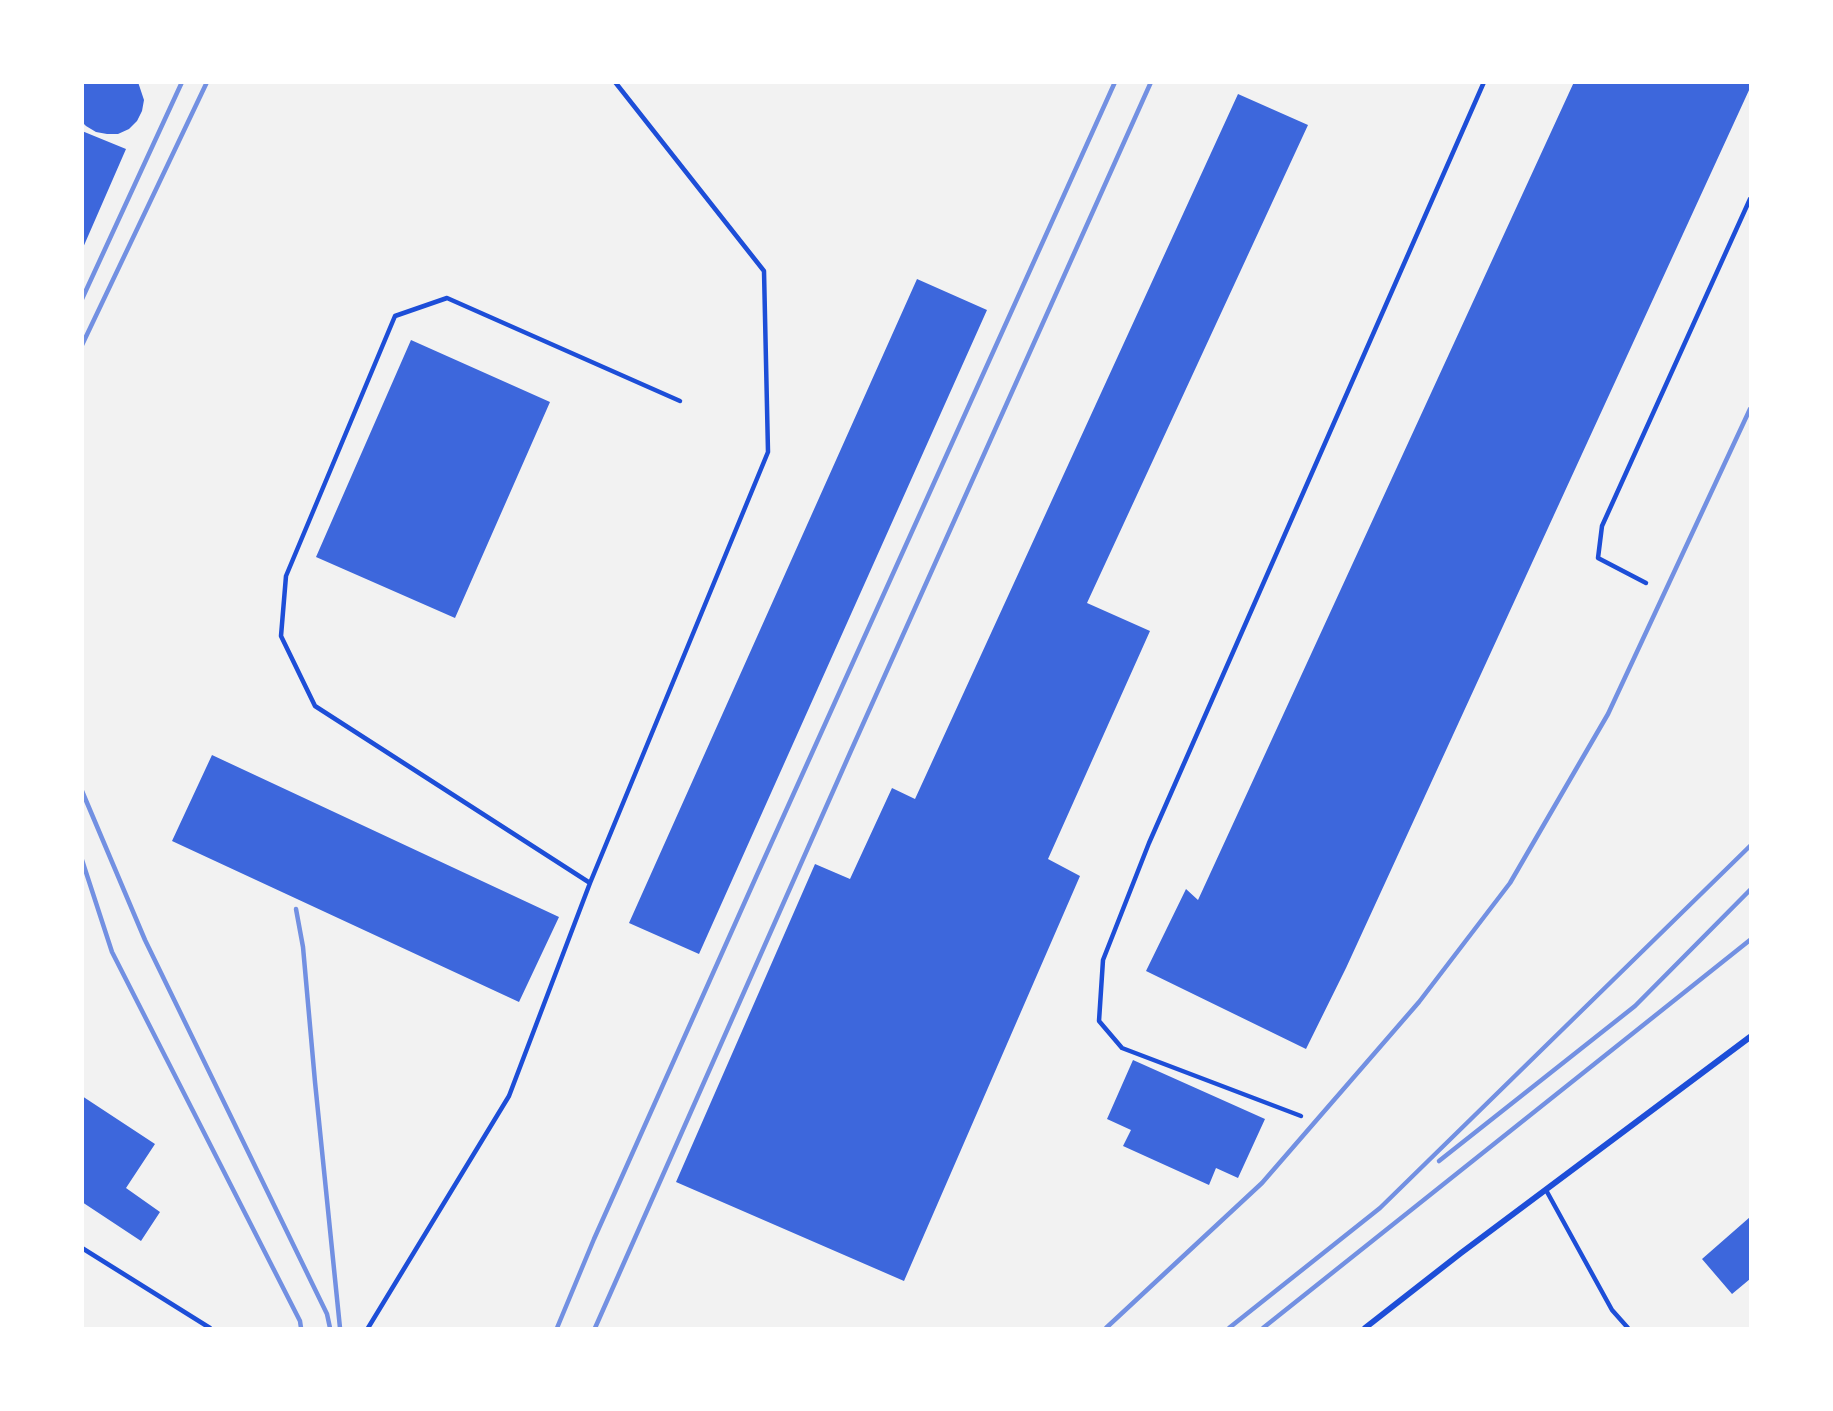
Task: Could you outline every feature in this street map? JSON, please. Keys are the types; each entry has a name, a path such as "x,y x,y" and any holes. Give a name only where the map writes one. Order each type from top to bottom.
{"street":[{"path":"1365,1329 1750,1037"}],"lane":[{"path":"368,1329 509,1096 590,883 768,452 764,271 615,82"},
{"path":"1301,1116 1122,1048 1099,1021 1102,960 1159,822 1484,82"},
{"path":"1646,583 1598,558 1602,526 1750,199"},
{"path":"590,883 315,706 281,636 286,576 395,316 447,298 680,401"},
{"path":"1546,1190 1612,1310 1628,1329"},
{"path":"82,1248 210,1329"}],"building":[{"path":"82,82 138,82 144,100 137,121 129,129 118,134 96,132 86,126 82,122"},
{"path":"1574,82 1750,82 1750,88 1346,968 1306,1049 1146,971 1186,889 1198,900"},
{"path":"1238,94 1308,125 1087,603 1150,631 1048,859 1080,876 904,1281 676,1182 815,864 850,879 892,788 915,799"},
{"path":"82,131 126,149 82,250"},
{"path":"917,279 987,310 699,954 629,923"},
{"path":"411,340 550,402 455,618 316,557"},
{"path":"212,755 559,917 519,1002 172,841"},
{"path":"1133,1060 1265,1119 1238,1178 1216,1168 1209,1185 1123,1146 1131,1130 1107,1119"},
{"path":"82,1096 155,1144 126,1188 160,1212 141,1241 82,1202"},
{"path":"1750,1217 1750,1279 1732,1294 1702,1259"}],"railway":[{"path":"82,299 182,82"},
{"path":"82,345 207,82"},
{"path":"557,1328 594,1239 756,877 1115,82"},
{"path":"595,1328 1151,82"},
{"path":"1106,1328 1262,1183 1419,1002 1510,883 1608,714 1750,409"},
{"path":"82,791 145,940 327,1314 330,1328"},
{"path":"1229,1328 1380,1208 1750,846"},
{"path":"82,860 112,952 300,1321 301,1328"},
{"path":"1439,1161 1635,1006 1750,890"},
{"path":"296,909 303,947 340,1328"},
{"path":"1263,1328 1750,940"}]}
